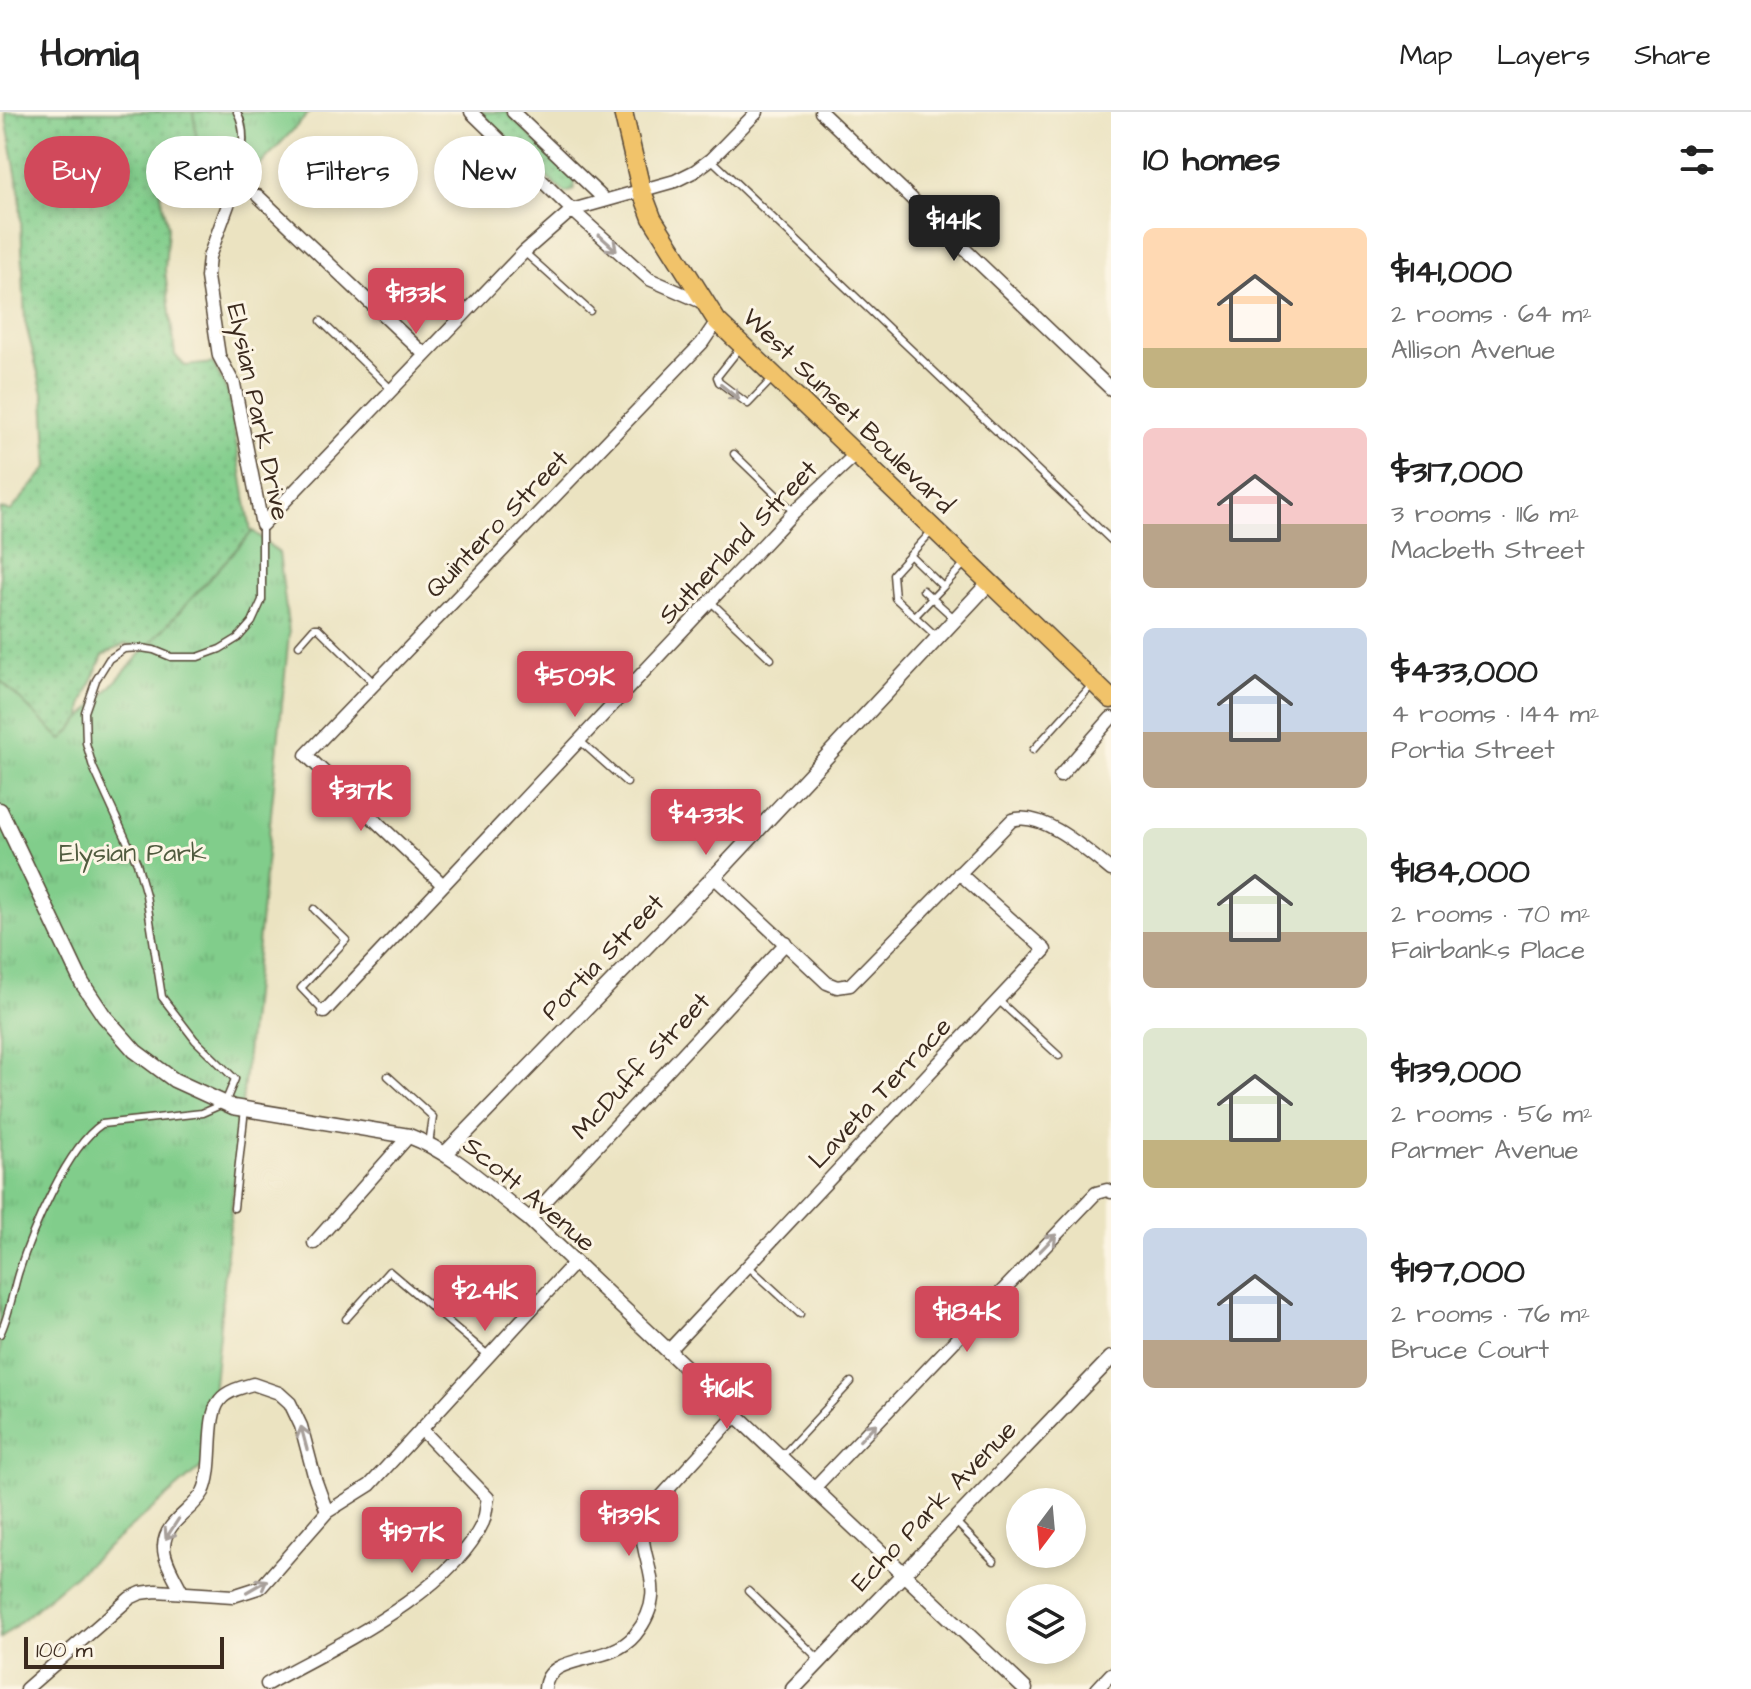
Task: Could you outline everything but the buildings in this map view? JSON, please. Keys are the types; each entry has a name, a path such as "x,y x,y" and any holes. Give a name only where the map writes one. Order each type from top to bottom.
{"main road":[{"name":"West Sunset Boulevard","path":"623,112 641,189 652,218 717,321 1111,699"}],"street":[{"path":"471,112 649,279 704,303"},
{"path":"513,112 605,200"},
{"path":"262,525 524,252 572,210 675,181 711,159 757,112"},
{"path":"821,112 1111,389"},
{"path":"262,200 424,354"},
{"name":"Elysian Park Drive","path":"227,208 209,257 207,277 219,356 234,384 262,525"},
{"name":"Quintero Street","path":"442,884 306,755 702,343 717,321"},
{"name":"Sutherland Street","path":"324,1012 794,512 855,455"},
{"name":"Portia Street","path":"445,1154 714,877 990,582"},
{"path":"1060,776 1111,718"},
{"name":"Scott Avenue","path":"0,810 82,983 104,1016 135,1051 174,1080 225,1103 409,1136 445,1154 529,1219 1025,1689"},
{"path":"714,877 827,983 837,987 850,985 1012,820 1023,816 1038,820 1077,843 1111,870"},
{"name":"Laveta Terrace","path":"668,1351 1045,950 959,873"},
{"name":"McDuff Street","path":"529,1219 786,943"},
{"path":"314,1243 409,1136"},
{"path":"814,1488 1096,1193 1111,1192"},
{"path":"26,1689 130,1598 141,1593 233,1596 261,1587 327,1512 370,1485 575,1262"},
{"name":"Echo Park Avenue","path":"793,1689 1111,1358"},
{"path":"182,1592 163,1550 165,1536 174,1522 195,1504 204,1489 209,1472 213,1414 219,1400 231,1392 253,1384 279,1393 290,1403 301,1426 327,1512"},
{"path":"545,1689 550,1672 558,1666 616,1650 631,1640 644,1623 652,1603 653,1584 642,1534 648,1511 737,1414"},
{"path":"267,1684 405,1606 458,1558 483,1522 488,1498 421,1429"},
{"path":"1097,1689 1111,1674"}],"lane":[{"name":"Elysian Park Drive","path":"237,112 244,136"},
{"path":"711,159 1111,540"},
{"path":"524,252 590,311"},
{"path":"321,321 391,389"},
{"path":"742,345 717,377 719,382 748,404 775,377"},
{"path":"734,454 794,512"},
{"name":"Elysian Park Drive","path":"225,1103 235,1079 195,1040 162,997 146,895 137,863 93,767 86,743 85,712 96,680 109,659 124,649 154,650 171,657 198,657 238,638 252,622 262,600 262,525"},
{"path":"933,530 893,574 895,598 937,638"},
{"path":"910,555 943,587"},
{"path":"915,616 966,561"},
{"path":"899,567 906,574"},
{"path":"923,590 955,619"},
{"path":"710,601 771,659"},
{"path":"299,645 314,628 318,628 374,683"},
{"path":"1033,750 1094,683"},
{"path":"579,740 627,783"},
{"path":"314,909 346,940 301,988 324,1012"},
{"path":"998,1000 1059,1056"},
{"path":"388,1076 433,1117 429,1144"},
{"path":"0,1334 33,1233 76,1150 89,1133 102,1124 202,1113 225,1103"},
{"path":"234,1208 245,1109"},
{"path":"748,1266 800,1314"},
{"path":"346,1319 389,1271 489,1356"},
{"path":"782,1456 851,1382"},
{"path":"955,1521 994,1561"},
{"path":"748,1591 820,1660"}],"green space":[{"path":"5,112 226,112 231,136 146,136 146,208 164,208 168,227 165,270 175,355 185,366 213,363 228,393 255,556 155,647 125,644 103,655 83,703 81,731 89,769 0,770 0,509 11,511 48,467 44,397 25,321 20,195"},
{"path":"193,112 310,112 287,136 278,136 278,146 262,163 262,136 196,136"},
{"path":"479,112 506,112 530,136 504,136"},
{"path":"545,150 574,179 575,190 566,193 545,175"},
{"name":"Elysian Park","path":"253,531 279,553 289,634 206,1463 0,1639 0,680 62,740"}]}
